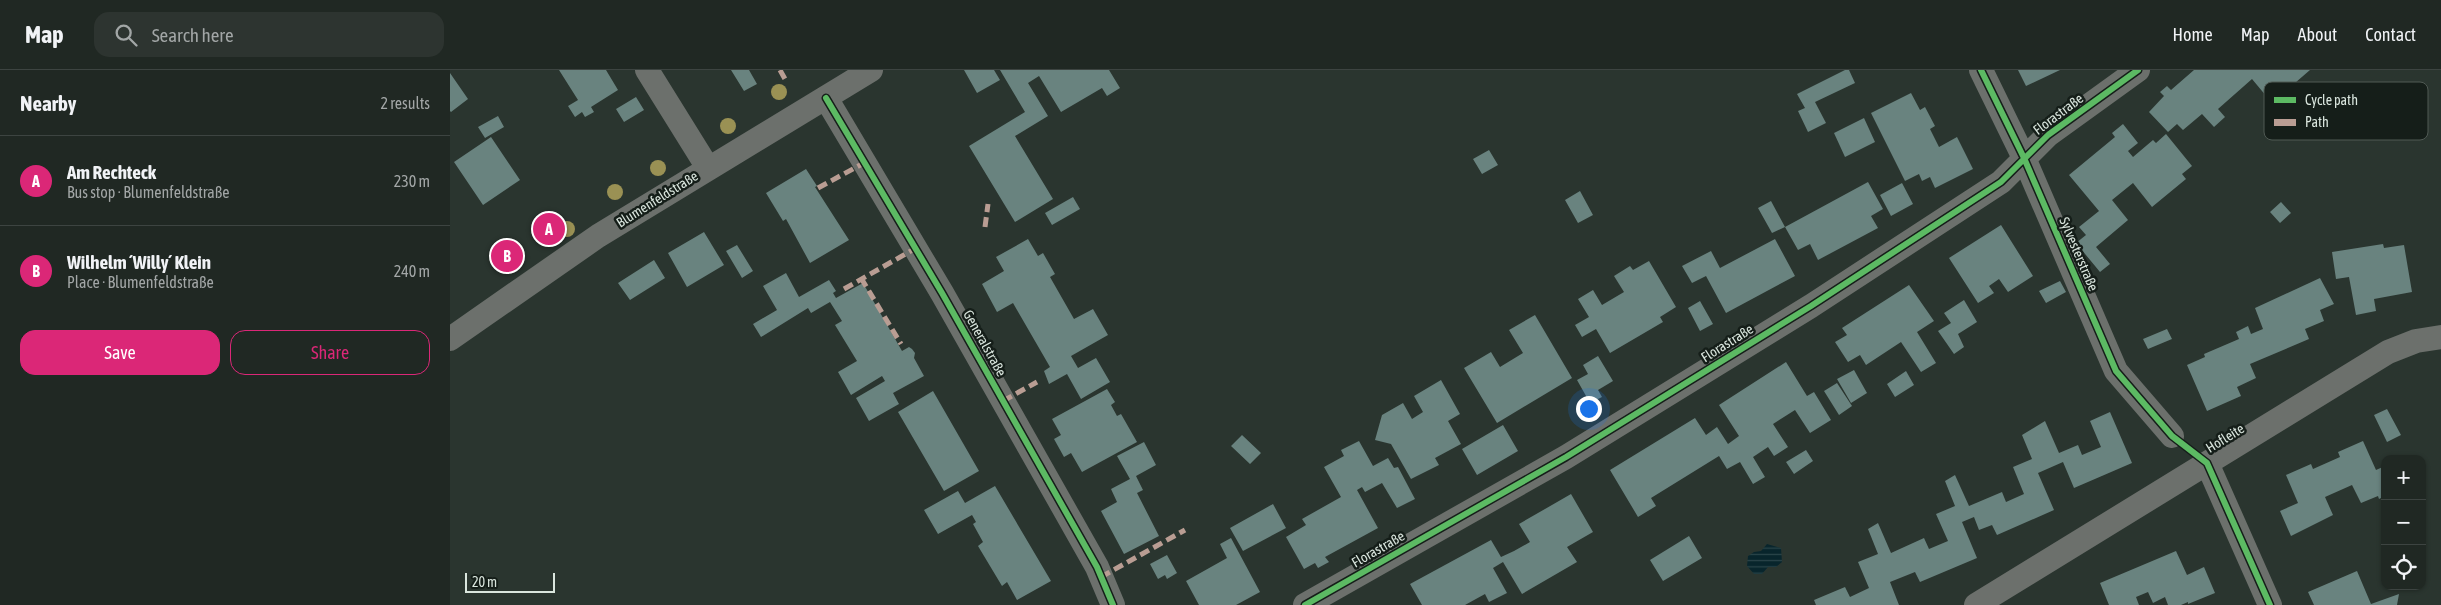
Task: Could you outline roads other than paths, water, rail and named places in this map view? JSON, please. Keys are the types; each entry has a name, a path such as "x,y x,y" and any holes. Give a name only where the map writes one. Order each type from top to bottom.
{"street":[{"path":"647,70 708,168"},
{"name":"Blumenfeldstraße","path":"450,339 598,236 871,70"},
{"name":"Sylvesterstraße","path":"1981,70 2024,158 2116,371 2172,436"},
{"name":"Florastraße","path":"1305,605 1566,457 1802,312 2001,182 2048,135 2138,70"},
{"name":"Generalstraße","path":"826,98 968,338 1097,567 1113,605"},
{"name":"Hofleite","path":"1976,605 2388,352 2416,341 2441,337"},
{"path":"2207,463 2270,605"}],"water":[{"path":"1767,544 1781,548 1782,562 1776,567 1768,567 1762,574 1754,574 1747,566 1748,556 1754,552 1761,551"}],"place":[{"name":"Am Rechteck","path":"549,229"},
{"name":"Wilhelm ´Willy´ Klein","path":"507,256"}]}
